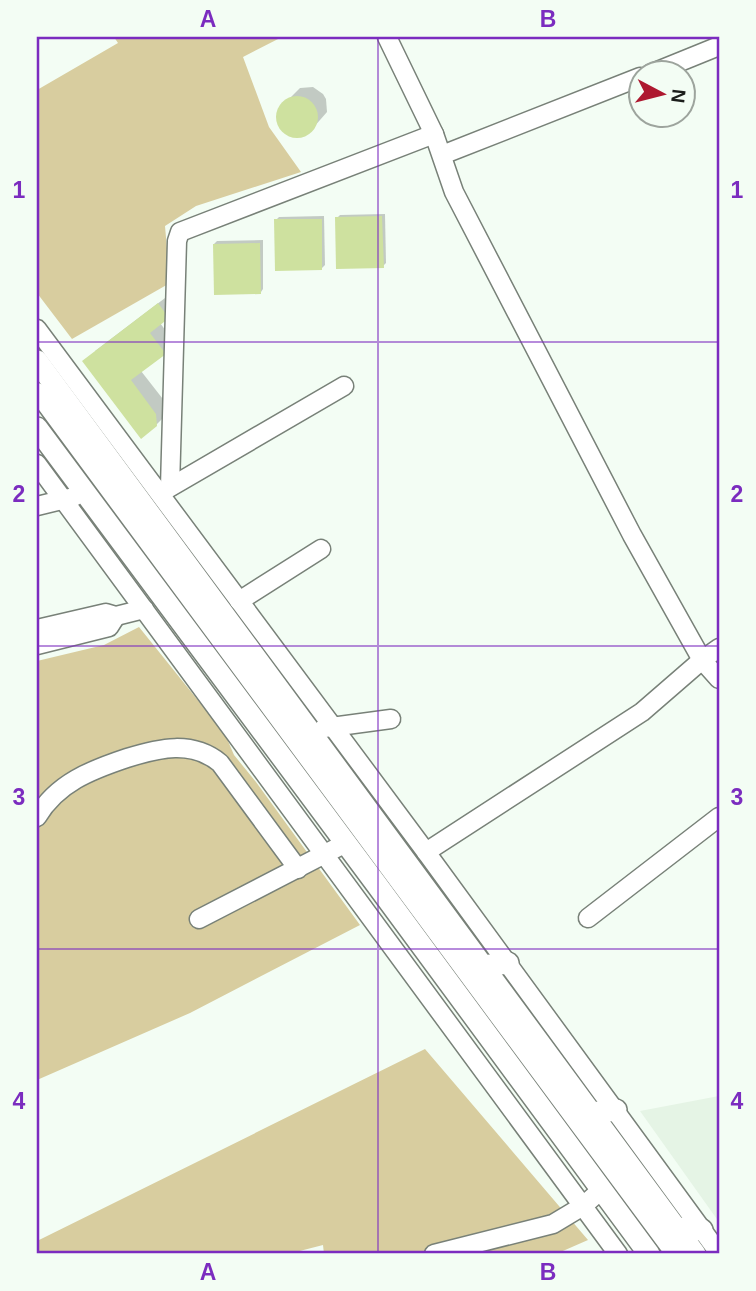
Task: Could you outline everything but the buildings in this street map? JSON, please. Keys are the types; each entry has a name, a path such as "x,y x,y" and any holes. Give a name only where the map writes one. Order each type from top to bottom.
{"main road":[{"path":"37,361 157,495 307,728 695,1254"},
{"path":"37,428 649,1254"},
{"path":"483,966 508,962"},
{"path":"592,1113 616,1110"},
{"path":"677,1228 702,1230"}],"street":[{"path":"387,37 434,134 461,204 632,535 702,660 719,679"},
{"path":"684,60 719,46"},
{"path":"442,155 626,83"},
{"path":"157,495 177,241 180,232 434,134"},
{"path":"37,329 157,495 334,727 508,962 719,1253"},
{"path":"157,495 344,386"},
{"path":"37,392 675,1254"},
{"path":"37,412 662,1254"},
{"path":"37,464 618,1254"},
{"path":"37,506 85,493"},
{"path":"239,601 321,549"},
{"path":"37,629 106,613 116,616 144,609"},
{"path":"37,645 109,627 116,616"},
{"path":"426,852 642,712 719,648"},
{"path":"307,728 391,719"},
{"path":"37,817 60,789 92,770 158,748 197,750 210,754 220,763 298,869"},
{"path":"588,918 719,817"},
{"path":"199,919 346,843"},
{"path":"433,1254 553,1224 583,1206 601,1190"}],"shaded area":[{"path":"114,37 282,37 243,57 269,127 301,172 196,206 165,226 170,283 72,339 37,293 37,90 118,43"},
{"path":"139,627 225,734 234,755 360,925 190,1013 37,1080 37,661 104,645"},
{"path":"425,1049 588,1240 556,1254 324,1254 323,1245 288,1254 37,1254 37,1241"},
{"path":"719,1096 719,1222 640,1111"}]}
